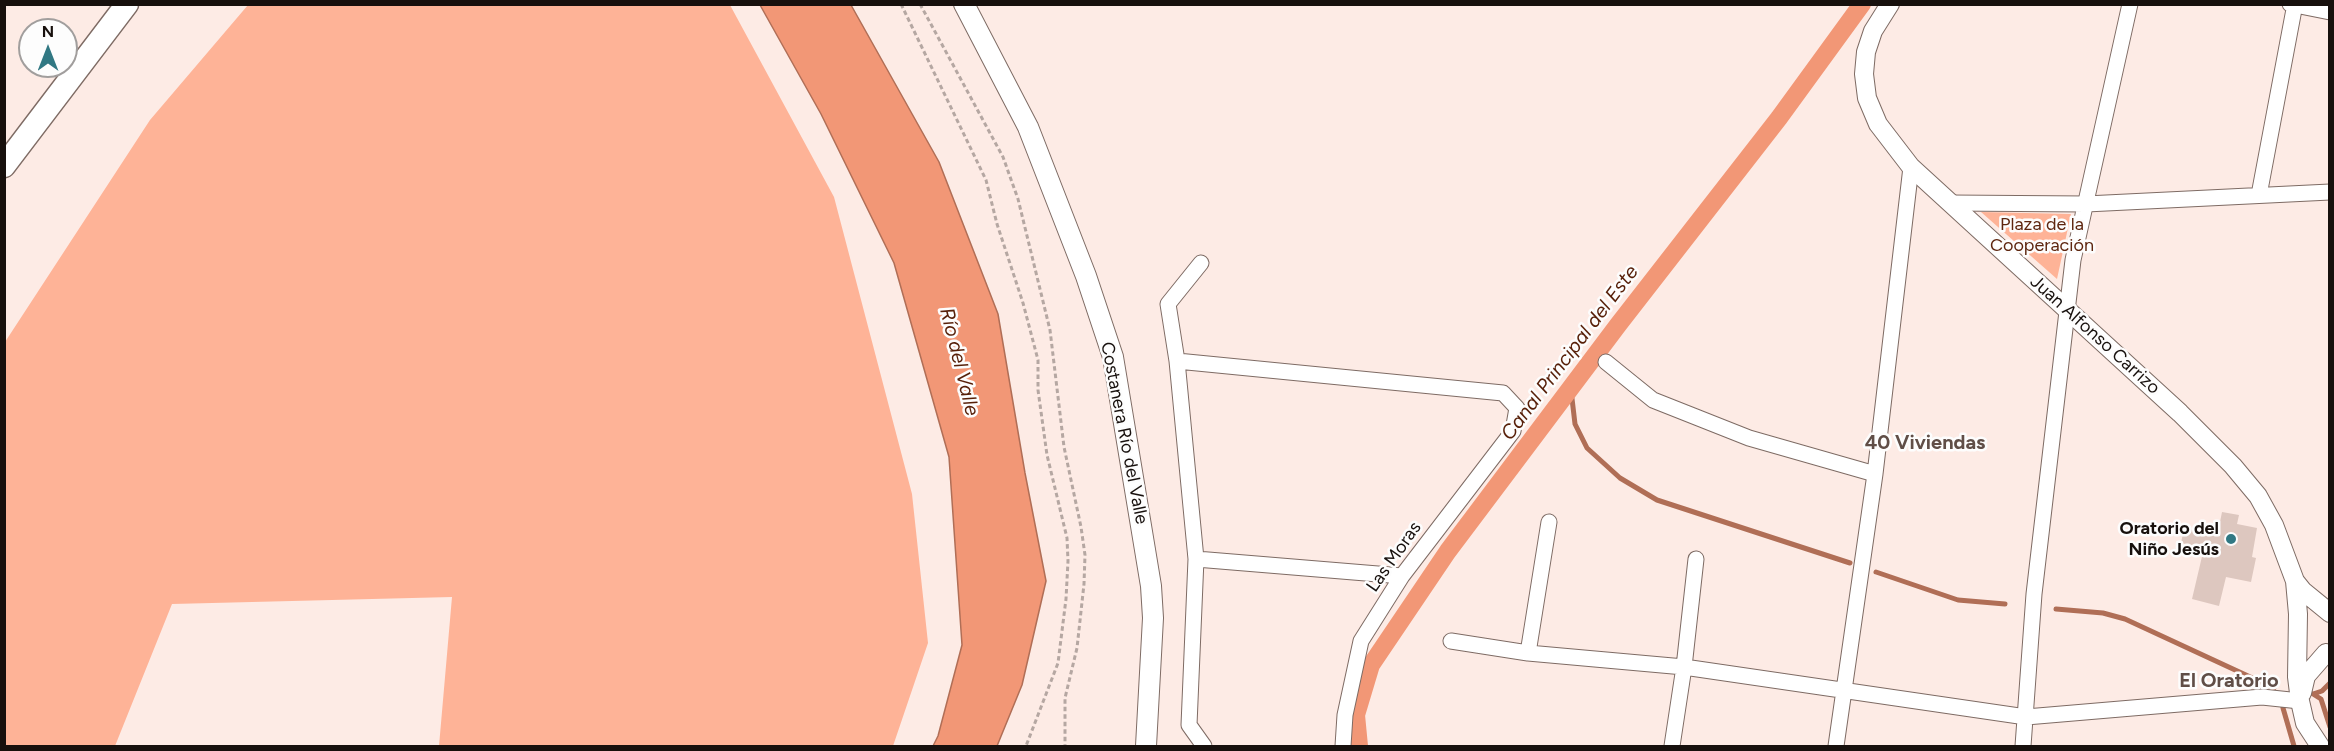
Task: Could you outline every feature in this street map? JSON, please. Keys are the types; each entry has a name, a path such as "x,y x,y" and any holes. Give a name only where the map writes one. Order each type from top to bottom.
{"main road":[{"name":"Costanera Río del Valle","path":"964,4 1028,127 1082,264 1113,357 1151,586 1153,618 1146,747"},
{"path":"4,166 128,6"}],"street":[{"name":"Juan Alfonso Carrizo","path":"1890,4 1873,31 1866,52 1864,74 1868,98 1878,124 1911,167 2180,413 2233,466 2258,496 2274,525 2295,581 2298,633 2297,677 2300,701 2306,723 2320,747"},
{"path":"2024,747 2034,594 2073,260 2130,4"},
{"path":"2259,195 2293,5 2330,12"},
{"path":"1836,747 1875,474 1911,167"},
{"path":"1950,203 2086,204 2330,192"},
{"path":"1201,263 1168,304 1177,361 1196,559 1189,725 1204,747"},
{"name":"Las Moras","path":"1177,361 1503,393 1518,408 1513,431 1402,576 1361,641 1345,715 1343,747"},
{"path":"1606,362 1653,400 1749,438 1875,474"},
{"path":"1528,653 1549,522"},
{"path":"1196,559 1402,576"},
{"path":"1672,747 1696,559"},
{"name":"Juan Alfonso Carrizo","path":"2295,581 2328,612"},
{"path":"2328,612 2317,610 2309,614 2298,633 2302,647 2309,652 2317,654 2328,652"},
{"path":"1450,640 1528,653 1684,667 2026,717 2262,696 2300,701 2306,676 2328,652"}],"path":[{"path":"901,4 986,180 1038,360 1038,390 1047,455 1067,538 1068,561 1058,663 1026,747"},
{"path":"920,4 1003,157 1018,199 1050,330 1064,447 1085,555 1077,648 1065,698 1065,747"}],"green space":[{"path":"248,5 730,5 834,197 912,494 928,643 893,746 439,746 452,597 172,604 115,746 5,746 5,342 150,120"},
{"name":"Plaza de la Cooperación","path":"1981,212 2071,214 2057,279"}],"water":[{"name":"Río del Valle","path":"760,5 851,5 939,162 998,314 1046,581 1022,685 997,746 933,746 938,736 962,645 949,457 894,263 821,114"}],"building":[{"path":"2222,512 2239,515 2237,524 2257,528 2252,557 2256,558 2251,582 2226,577 2219,606 2192,599 2204,548 2181,543 2184,528 2207,533 2209,525 2219,527"}],"waterway":[{"name":"Canal Principal del Este","path":"1359,746 1356,715 1371,665 1448,551 1618,325 1779,118 1862,4"},
{"path":"1571,390 1575,424 1587,448 1620,478 1657,500 1850,563"},
{"path":"1876,572 1958,600 2005,604"},
{"path":"2056,609 2103,613 2125,619 2274,688"},
{"path":"2313,694 2322,691 2330,683"},
{"path":"2313,694 2321,699 2330,727"},
{"path":"2283,708 2294,746"}],"place":[{"name":"Oratorio del Niño Jesús","path":"2231,539"}],"district":[{"name":"40 Viviendas","path":"1925,443"},
{"name":"El Oratorio","path":"2229,681"}]}
